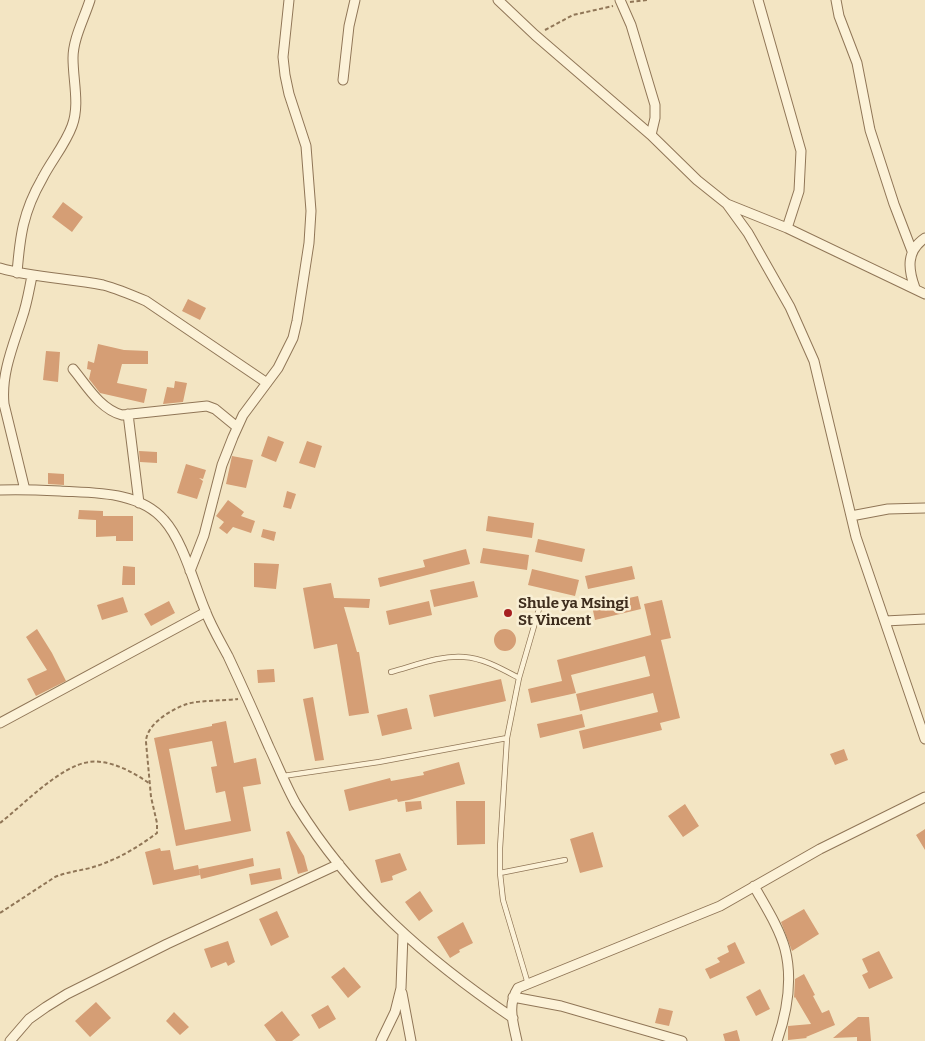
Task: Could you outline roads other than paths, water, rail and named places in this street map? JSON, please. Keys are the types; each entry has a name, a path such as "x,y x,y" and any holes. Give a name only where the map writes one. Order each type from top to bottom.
{"street":[{"path":"17,273 20,238 27,209 42,178 72,126 76,111 73,56 78,33 90,0"},
{"path":"190,571 204,535 222,465 243,415 278,368 293,338 309,243 311,211 306,146 284,75 283,57 289,0"},
{"path":"343,80 349,26 355,0"},
{"path":"498,0 535,35 651,135 698,180 727,204 748,233 770,270 790,307 814,362 856,536 925,739"},
{"path":"758,0 801,151 799,190 787,228"},
{"path":"836,0 838,16 857,63 870,130 894,204 912,251"},
{"path":"620,2 639,48 655,105 655,118 651,135"},
{"path":"727,204 787,228 925,294"},
{"path":"915,288 909,264 912,251 925,238"},
{"path":"0,268 32,276 102,285 124,291 146,301 267,383"},
{"path":"25,490 4,404 3,392 6,369 25,310 32,276"},
{"path":"73,369 105,407 114,413 122,415 207,406 216,409 238,427"},
{"path":"128,414 139,503"},
{"path":"0,490 89,492 121,496 146,505 164,519 175,537 206,612 248,698 282,776 296,803 323,845 386,918 403,934 439,965 512,1018"},
{"path":"852,516 888,509 925,508"},
{"path":"0,724 206,612"},
{"path":"885,621 925,619"},
{"path":"517,1041 510,1007 518,988 720,906 820,850 925,797"},
{"path":"900,810 925,802"},
{"path":"10,1041 30,1019 67,994 175,940 339,864"},
{"path":"754,886 779,932 788,966 787,1006 777,1041"},
{"path":"381,1041 395,1012 400,988 403,934"},
{"path":"400,988 411,1041"},
{"path":"513,997 554,1004 682,1041"}],"lane":[{"path":"528,984 504,900 500,873 500,848 507,738 519,678 539,609"},
{"path":"391,672 434,660 465,657 502,669 519,678"},
{"path":"282,776 379,762 507,738"},
{"path":"500,873 565,860"}],"place":[{"name":"Shule ya Msingi St Vincent","path":"508,613"}]}
